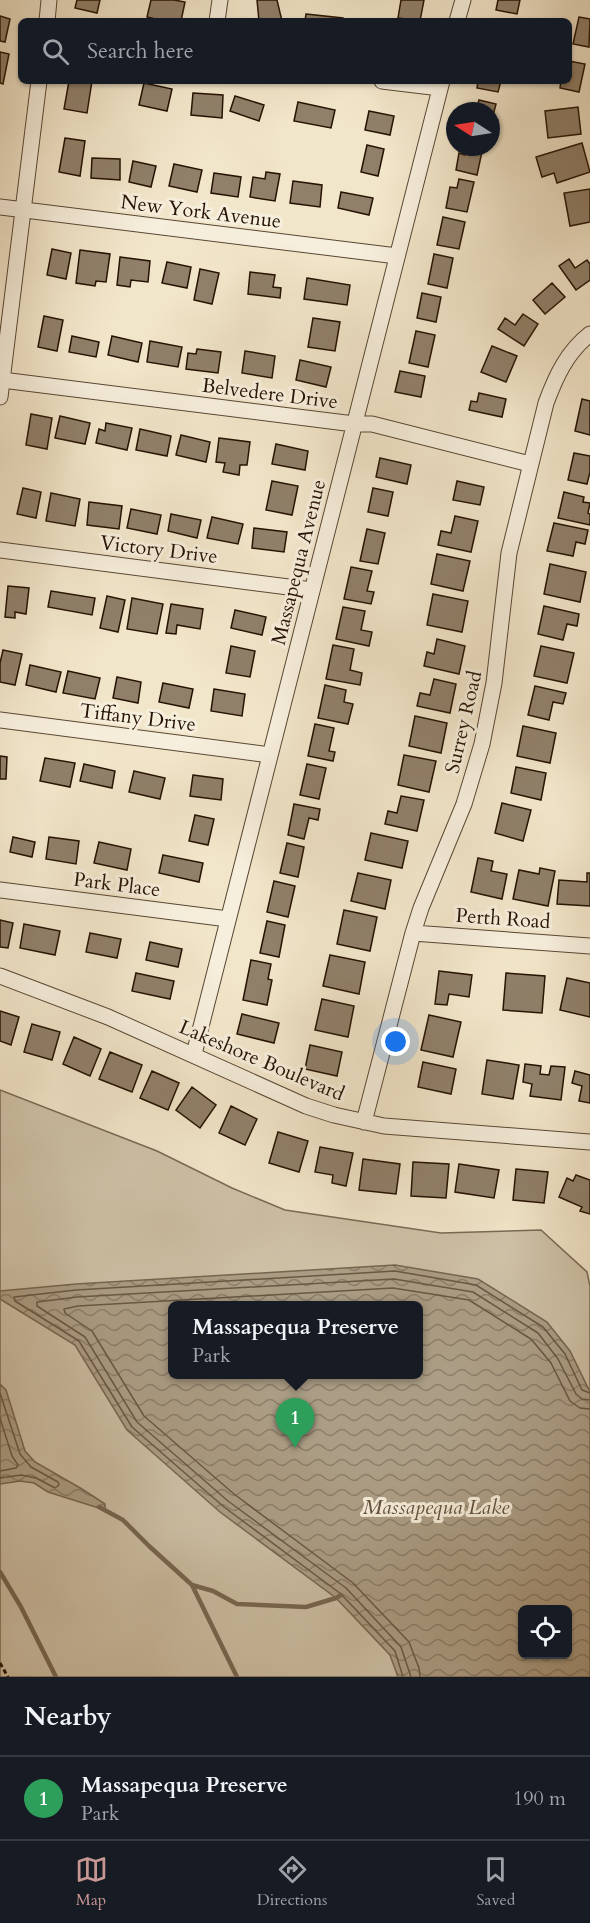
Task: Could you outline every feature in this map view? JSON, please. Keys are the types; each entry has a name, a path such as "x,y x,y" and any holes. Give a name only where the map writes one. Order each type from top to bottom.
{"street":[{"path":"47,18 49,0"},
{"path":"217,18 220,0"},
{"path":"459,18 463,0"},
{"path":"0,397 39,84"},
{"name":"Massapequa Avenue","path":"194,1054 441,85"},
{"name":"New York Avenue","path":"0,207 398,256"},
{"name":"Surrey Road","path":"364,1122 413,933 464,804 482,744 496,673 509,553 530,464 553,383 572,350 590,334"},
{"name":"Belvedere Drive","path":"2,380 354,424 372,424 530,464"},
{"name":"Victory Drive","path":"0,550 312,590"},
{"name":"Tiffany Drive","path":"0,720 270,755"},
{"name":"Park Place","path":"0,890 228,919"},
{"name":"Perth Road","path":"413,933 590,946"},
{"name":"Lakeshore Boulevard","path":"0,976 77,1004 194,1054 306,1106 334,1115 384,1126 590,1142"}],"path":[{"path":"0,1663 8,1677"}],"shaded area":[{"path":"0,1090 157,1151 232,1188 285,1210 441,1233 541,1230 587,1272 590,1286 590,1677 0,1677"}],"water":[{"name":"Massapequa Lake","path":"395,1265 478,1279 547,1322 570,1351 590,1392 590,1677 398,1677 390,1655 336,1598 220,1512 127,1430 75,1345 0,1299 0,1291 76,1284"},
{"path":"0,1384 6,1390 25,1451 35,1462 105,1504 105,1510 48,1492 34,1483 20,1481 0,1484"}],"building":[{"path":"77,0 100,0 97,13 75,8"},
{"path":"151,0 185,2 182,18 147,17"},
{"path":"257,0 277,0 281,18 259,18"},
{"path":"401,0 424,0 421,18 398,18"},
{"path":"498,0 520,0 517,14 496,10"},
{"path":"306,14 343,18 305,18"},
{"path":"0,16 10,19 5,42 0,41"},
{"path":"579,17 590,19 589,47 573,44"},
{"path":"0,52 9,54 3,84 0,83"},
{"path":"572,62 585,64 579,92 560,88 561,84 572,84"},
{"path":"68,84 92,84 87,113 64,109"},
{"path":"144,84 172,89 167,111 139,105"},
{"path":"478,84 500,84 498,92 477,88"},
{"path":"193,93 223,95 222,118 191,115"},
{"path":"235,96 264,105 259,121 230,111"},
{"path":"298,102 335,110 331,128 294,121"},
{"path":"578,107 581,134 548,138 545,111"},
{"path":"369,111 394,116 390,135 365,130"},
{"path":"65,138 85,141 80,176 59,172"},
{"path":"582,143 590,172 557,183 554,173 542,177 536,157"},
{"path":"367,145 384,149 378,176 361,172"},
{"path":"458,156 481,156 477,175 456,170"},
{"path":"92,158 120,159 120,180 91,178"},
{"path":"133,161 156,166 151,187 129,182"},
{"path":"174,164 202,170 197,192 169,186"},
{"path":"266,172 280,174 275,201 250,197 253,177 265,179"},
{"path":"214,173 241,177 238,197 211,193"},
{"path":"459,179 474,182 467,212 446,208 450,187 457,188"},
{"path":"293,181 322,185 320,207 290,203"},
{"path":"590,189 590,222 570,226 564,193"},
{"path":"341,192 373,198 369,215 338,208"},
{"path":"443,217 465,222 459,249 437,245"},
{"path":"52,249 71,253 66,279 47,275"},
{"path":"80,250 110,254 106,282 96,281 95,286 76,283"},
{"path":"434,254 453,258 447,288 428,284"},
{"path":"120,257 150,261 148,282 131,280 130,287 117,285"},
{"path":"569,259 575,268 587,260 590,264 590,280 576,290 559,266"},
{"path":"167,262 191,267 187,288 162,283"},
{"path":"200,269 219,273 212,304 194,300"},
{"path":"250,272 275,275 273,287 281,288 280,298 248,294"},
{"path":"307,278 350,285 347,305 304,299"},
{"path":"552,283 565,297 545,314 533,300"},
{"path":"422,293 441,297 436,322 417,318"},
{"path":"523,314 538,324 524,346 498,329 505,318 515,325"},
{"path":"44,316 63,320 57,351 38,347"},
{"path":"313,318 340,322 335,351 308,347"},
{"path":"416,331 435,335 428,367 409,363"},
{"path":"72,336 99,342 96,357 69,352"},
{"path":"112,336 142,343 138,362 108,355"},
{"path":"150,341 182,347 178,367 147,362"},
{"path":"492,346 517,356 506,382 481,372"},
{"path":"197,349 221,352 218,373 186,369 188,353 196,354"},
{"path":"245,351 275,356 272,378 242,373"},
{"path":"300,360 331,367 326,387 296,380"},
{"path":"400,371 425,376 421,397 395,392"},
{"path":"479,393 506,399 502,417 469,410 471,401 477,402"},
{"path":"582,399 590,401 590,435 575,431"},
{"path":"31,414 52,418 47,449 26,445"},
{"path":"60,416 90,423 85,444 55,438"},
{"path":"106,423 132,428 127,450 96,443 99,429 105,431"},
{"path":"140,429 171,436 167,456 136,450"},
{"path":"181,435 210,442 206,462 176,455"},
{"path":"219,438 250,442 247,465 240,465 239,475 223,472 225,463 216,462"},
{"path":"276,444 308,451 305,470 272,464"},
{"path":"574,453 590,456 587,484 568,480"},
{"path":"380,458 411,465 407,484 376,477"},
{"path":"272,481 298,486 292,515 266,510"},
{"path":"457,481 484,487 480,505 453,500"},
{"path":"23,488 41,492 36,518 17,514"},
{"path":"373,488 393,492 388,516 368,512"},
{"path":"564,492 584,497 583,502 590,503 588,513 590,514 590,525 558,518"},
{"path":"51,493 80,499 75,526 46,521"},
{"path":"89,502 122,506 119,529 87,525"},
{"path":"131,509 161,515 157,534 127,528"},
{"path":"171,514 201,520 197,538 168,531"},
{"path":"455,516 478,521 471,552 438,545 441,531 451,533"},
{"path":"212,517 243,524 238,544 207,538"},
{"path":"554,523 588,530 585,544 576,542 573,556 547,551"},
{"path":"254,528 287,532 284,552 252,548"},
{"path":"367,529 385,533 378,564 360,561"},
{"path":"437,554 470,561 463,591 431,584"},
{"path":"550,564 586,572 580,602 544,594"},
{"path":"351,567 372,571 367,591 374,592 371,604 344,599"},
{"path":"8,586 29,588 26,614 15,612 15,618 5,617"},
{"path":"51,591 95,598 92,615 48,607"},
{"path":"433,594 468,601 462,632 427,625"},
{"path":"107,596 125,600 118,632 100,628"},
{"path":"132,598 163,604 157,634 127,629"},
{"path":"171,604 203,609 200,629 177,625 176,634 166,633"},
{"path":"544,606 579,614 577,626 567,624 563,640 538,634"},
{"path":"343,607 365,611 361,630 372,632 369,646 336,639"},
{"path":"235,610 266,617 262,635 231,628"},
{"path":"437,639 465,646 459,674 424,666 427,652 434,654"},
{"path":"333,645 354,649 350,670 362,673 360,685 326,679"},
{"path":"231,646 255,651 250,677 226,673"},
{"path":"541,646 574,653 567,683 534,676"},
{"path":"3,650 22,654 15,685 0,682"},
{"path":"30,665 61,672 56,692 26,685"},
{"path":"68,671 100,678 95,699 63,693"},
{"path":"117,677 141,682 138,703 113,698"},
{"path":"434,679 456,684 450,713 417,706 420,693 430,695"},
{"path":"163,683 193,689 189,708 159,702"},
{"path":"325,685 346,690 344,702 353,704 348,724 318,718"},
{"path":"535,686 566,693 563,704 553,702 549,720 528,715"},
{"path":"214,689 245,694 242,716 211,711"},
{"path":"415,716 447,723 441,753 409,746"},
{"path":"315,724 334,728 329,751 335,752 333,761 308,756"},
{"path":"523,726 556,733 550,763 517,756"},
{"path":"404,755 436,761 429,792 398,785"},
{"path":"0,756 7,757 6,779 0,779"},
{"path":"45,758 75,763 70,787 40,781"},
{"path":"84,764 115,771 112,788 80,781"},
{"path":"307,764 326,768 319,799 300,795"},
{"path":"516,767 546,773 541,800 511,793"},
{"path":"134,771 165,778 160,799 129,792"},
{"path":"193,775 223,779 221,800 190,796"},
{"path":"401,796 424,800 417,831 385,824 388,811 397,813"},
{"path":"502,803 531,810 523,841 495,833"},
{"path":"294,804 320,809 318,820 309,818 304,839 288,835"},
{"path":"195,815 214,819 208,845 189,841"},
{"path":"371,833 408,841 402,868 365,860"},
{"path":"13,837 35,842 32,857 10,852"},
{"path":"49,837 79,841 76,864 46,859"},
{"path":"99,842 131,849 127,870 94,863"},
{"path":"287,843 304,847 298,877 280,873"},
{"path":"163,855 203,863 199,882 159,873"},
{"path":"478,858 493,861 491,871 507,874 502,899 471,892"},
{"path":"540,868 555,871 548,906 513,899 519,870 539,874"},
{"path":"358,873 391,880 385,909 351,901"},
{"path":"587,873 590,873 590,906 557,904 559,880 587,882"},
{"path":"274,881 295,886 288,917 267,912"},
{"path":"344,910 377,917 370,951 337,944"},
{"path":"0,920 13,923 8,948 0,947"},
{"path":"267,921 285,925 279,957 260,953"},
{"path":"24,924 60,931 55,955 20,948"},
{"path":"90,933 121,939 117,958 86,952"},
{"path":"150,942 182,949 178,967 146,960"},
{"path":"330,955 365,962 359,994 323,986"},
{"path":"251,960 271,964 268,979 272,980 267,1005 243,1000"},
{"path":"439,971 472,975 469,997 449,994 447,1005 435,1004"},
{"path":"136,973 174,981 170,999 132,991"},
{"path":"506,973 545,976 542,1013 503,1010"},
{"path":"567,978 590,983 590,1017 560,1010"},
{"path":"322,999 354,1006 348,1037 315,1030"},
{"path":"0,1011 19,1017 11,1045 0,1041"},
{"path":"242,1014 279,1023 274,1043 237,1034"},
{"path":"429,1015 461,1022 453,1057 421,1050"},
{"path":"32,1024 60,1032 52,1060 24,1052"},
{"path":"74,1037 101,1049 90,1076 63,1064"},
{"path":"310,1045 342,1052 337,1076 305,1069"},
{"path":"110,1052 142,1065 132,1092 99,1079"},
{"path":"487,1060 519,1065 513,1099 482,1094"},
{"path":"423,1062 456,1069 451,1094 418,1087"},
{"path":"525,1064 541,1066 540,1074 549,1075 551,1066 565,1067 561,1100 530,1096 532,1084 523,1082"},
{"path":"152,1071 179,1083 168,1110 140,1098"},
{"path":"575,1071 590,1075 590,1103 579,1101 582,1086 572,1083"},
{"path":"192,1087 216,1105 200,1128 176,1110"},
{"path":"231,1106 257,1119 245,1145 219,1133"},
{"path":"278,1132 308,1141 299,1172 269,1163"},
{"path":"320,1147 353,1153 346,1186 332,1183 333,1175 315,1172"},
{"path":"363,1159 400,1164 396,1194 359,1190"},
{"path":"413,1162 449,1164 446,1198 411,1196"},
{"path":"459,1164 499,1170 494,1198 455,1192"},
{"path":"516,1169 548,1172 544,1203 513,1200"},
{"path":"576,1175 590,1180 590,1214 580,1211 582,1207 559,1197 567,1178 573,1181"}],"waterway":[{"path":"99,1507 123,1520 192,1585 213,1591 237,1604 306,1607 341,1595"},
{"path":"0,1572 21,1607 56,1677"},
{"path":"192,1585 237,1677"}],"place":[{"name":"Massapequa Preserve","path":"295,1448"}]}
